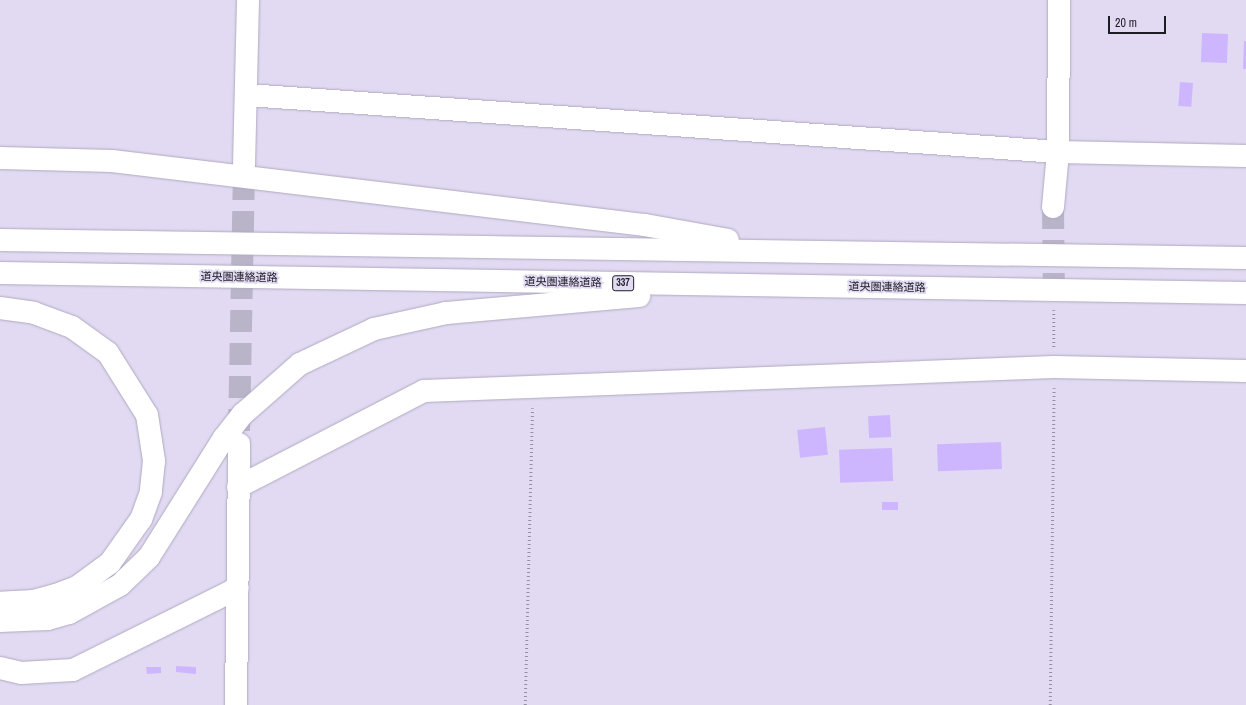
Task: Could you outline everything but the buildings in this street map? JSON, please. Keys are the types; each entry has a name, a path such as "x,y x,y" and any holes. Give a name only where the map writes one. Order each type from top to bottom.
{"main road":[{"path":"244,165 247,95 248,0"},
{"path":"1053,207 1058,152 1059,0"},
{"path":"247,95 1058,152 1246,156"},
{"path":"0,158 112,161 645,225 794,251"},
{"path":"0,240 1246,258"},
{"name":"道央圏連絡道路","path":"0,273 1246,293"},
{"path":"0,621 48,619 69,614 120,585 149,557 224,438 260,396 300,364 374,329 446,313 520,304 785,285"},
{"path":"0,308 34,314 72,327 108,353 146,415 154,461 151,492 141,519 110,563 77,587 56,595 34,601 0,602"},
{"path":"238,487 424,392 1054,367 1246,370"},
{"path":"236,705 239,444"},
{"path":"0,668 21,673 73,670 238,588"}],"path":[{"path":"1050,705 1054,305"},
{"path":"524,705 533,387"}],"tunnel":[{"path":"239,431 244,165"},
{"path":"1053,207 1054,305"}]}
